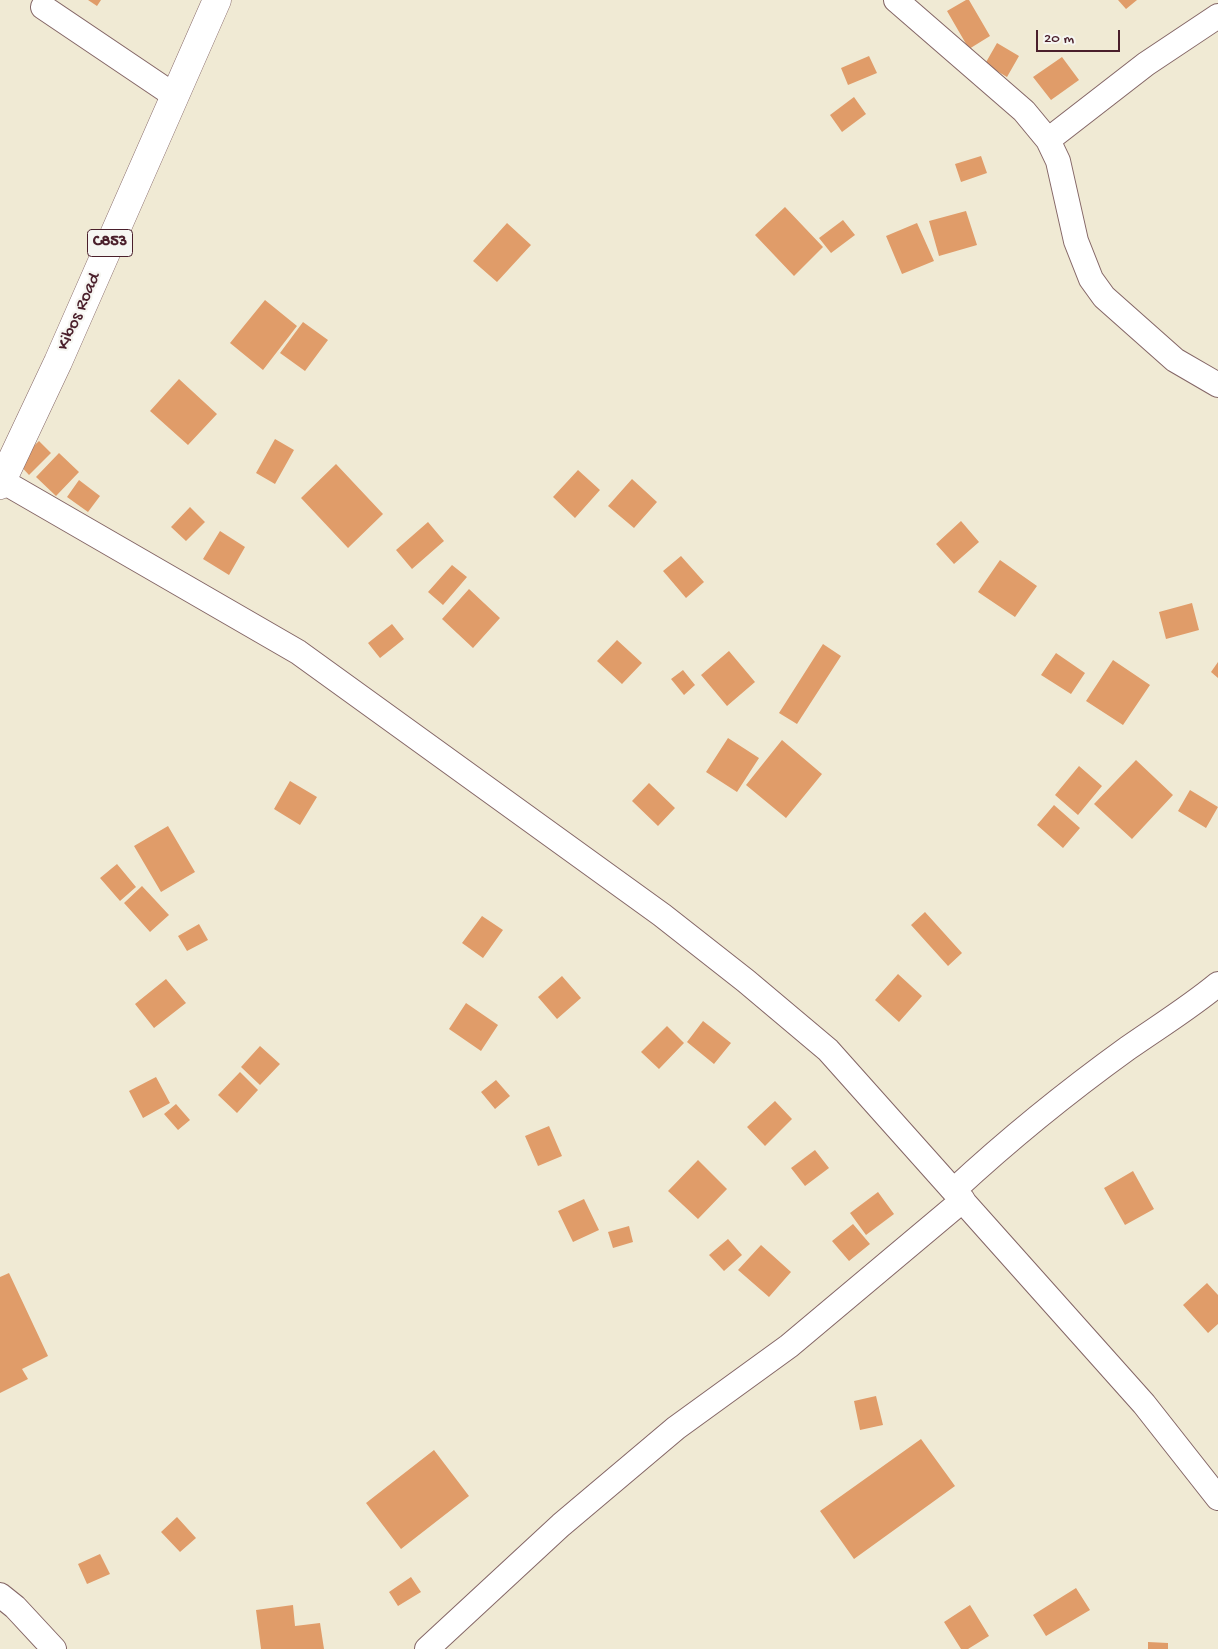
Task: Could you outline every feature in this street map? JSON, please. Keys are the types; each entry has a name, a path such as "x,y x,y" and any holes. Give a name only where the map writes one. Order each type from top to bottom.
{"main road":[{"name":"Kibos Road","path":"1,483 8,450 58,362 217,0"}],"street":[{"path":"896,0 1024,111 1048,140 1058,161 1076,242 1090,279 1104,297 1175,360 1218,385"},
{"path":"43,7 175,96"},
{"path":"1048,140 1146,64 1218,16"},
{"path":"1,483 298,652 662,914 828,1050 1144,1404 1218,1498"},
{"path":"427,1649 561,1525 676,1428 789,1346 959,1195 1011,1137 1128,1048 1197,1001 1218,984"},
{"path":"0,1596 15,1607 54,1649"}],"building":[{"path":"88,0 101,0 97,6"},
{"path":"969,0 990,36 969,49 947,11"},
{"path":"1118,0 1137,0 1126,9"},
{"path":"997,43 1019,56 1007,77 985,64"},
{"path":"869,56 877,73 848,85 841,68"},
{"path":"1062,57 1079,80 1051,100 1033,77"},
{"path":"854,97 866,114 842,132 830,115"},
{"path":"981,156 987,173 961,182 955,164"},
{"path":"785,207 823,247 794,276 755,235"},
{"path":"966,211 977,245 939,256 929,221"},
{"path":"843,220 855,235 831,253 819,238"},
{"path":"507,223 531,245 497,282 473,261"},
{"path":"917,223 934,261 902,274 886,236"},
{"path":"265,300 297,326 263,370 230,343"},
{"path":"303,322 328,340 305,371 280,353"},
{"path":"179,379 217,414 188,445 150,411"},
{"path":"275,439 294,450 275,484 256,473"},
{"path":"39,441 51,453 29,475 17,462"},
{"path":"59,453 79,472 56,496 36,477"},
{"path":"336,464 383,514 348,548 301,498"},
{"path":"578,470 600,490 575,518 553,497"},
{"path":"632,479 657,502 634,528 608,506"},
{"path":"79,480 100,496 88,512 67,497"},
{"path":"190,507 205,522 186,541 171,527"},
{"path":"961,521 979,542 954,564 936,544"},
{"path":"428,522 444,541 412,569 396,550"},
{"path":"220,531 245,547 229,575 203,559"},
{"path":"681,556 704,582 686,598 663,571"},
{"path":"1000,560 1037,586 1015,617 978,592"},
{"path":"452,565 467,577 443,605 428,592"},
{"path":"469,589 500,618 473,648 442,619"},
{"path":"1192,603 1199,630 1166,639 1159,612"},
{"path":"392,624 404,639 380,658 368,643"},
{"path":"617,640 642,663 622,684 597,661"},
{"path":"823,644 841,656 797,724 779,713"},
{"path":"729,651 755,682 727,706 701,675"},
{"path":"1056,653 1085,673 1071,694 1041,675"},
{"path":"1113,660 1150,685 1123,725 1086,701"},
{"path":"1218,662 1218,678 1211,672"},
{"path":"683,670 695,685 684,695 671,679"},
{"path":"728,738 759,758 737,792 706,772"},
{"path":"782,740 822,774 786,818 746,785"},
{"path":"1136,760 1173,795 1132,839 1094,804"},
{"path":"1079,766 1102,786 1078,815 1055,795"},
{"path":"290,781 317,797 300,825 274,809"},
{"path":"649,783 675,808 658,826 632,801"},
{"path":"1190,790 1218,807 1206,828 1178,811"},
{"path":"1054,805 1080,828 1063,848 1037,825"},
{"path":"168,826 195,872 161,892 134,846"},
{"path":"117,864 136,887 120,901 100,878"},
{"path":"142,886 169,915 150,932 124,903"},
{"path":"925,912 962,953 948,966 911,925"},
{"path":"482,916 503,930 483,958 462,943"},
{"path":"199,924 208,940 187,951 178,936"},
{"path":"898,974 922,996 899,1022 875,1000"},
{"path":"562,976 581,998 557,1019 538,997"},
{"path":"166,979 186,1003 154,1028 135,1004"},
{"path":"466,1003 498,1025 481,1051 449,1029"},
{"path":"703,1021 731,1043 714,1064 687,1042"},
{"path":"667,1026 684,1043 659,1069 641,1052"},
{"path":"260,1046 280,1064 260,1085 241,1067"},
{"path":"240,1072 258,1090 237,1113 218,1095"},
{"path":"156,1077 170,1103 143,1118 129,1091"},
{"path":"496,1080 510,1096 495,1109 481,1092"},
{"path":"775,1101 792,1119 765,1146 747,1127"},
{"path":"176,1104 190,1120 178,1130 164,1114"},
{"path":"549,1126 562,1156 538,1166 525,1136"},
{"path":"815,1150 829,1168 805,1186 791,1168"},
{"path":"698,1160 727,1189 698,1219 668,1191"},
{"path":"1133,1171 1154,1209 1125,1225 1104,1188"},
{"path":"878,1192 894,1214 866,1235 850,1213"},
{"path":"584,1199 599,1230 573,1242 558,1211"},
{"path":"853,1224 870,1244 849,1261 832,1241"},
{"path":"629,1226 633,1242 613,1248 608,1232"},
{"path":"728,1239 742,1255 724,1271 709,1255"},
{"path":"761,1245 791,1272 769,1297 738,1270"},
{"path":"9,1273 48,1356 22,1369 28,1379 0,1393 0,1277"},
{"path":"1207,1283 1218,1295 1218,1324 1208,1333 1183,1305"},
{"path":"876,1396 883,1425 860,1430 854,1401"},
{"path":"921,1439 955,1486 854,1559 820,1511"},
{"path":"434,1450 469,1496 401,1549 366,1503"},
{"path":"177,1517 196,1538 180,1552 161,1532"},
{"path":"100,1554 110,1574 87,1584 78,1564"},
{"path":"411,1577 421,1592 398,1606 389,1592"},
{"path":"1076,1588 1090,1610 1046,1636 1033,1615"},
{"path":"293,1605 295,1626 320,1623 324,1649 261,1649 256,1610"},
{"path":"970,1605 989,1636 968,1649 961,1649 944,1622"},
{"path":"1148,1642 1168,1643 1168,1649 1148,1649"}]}
